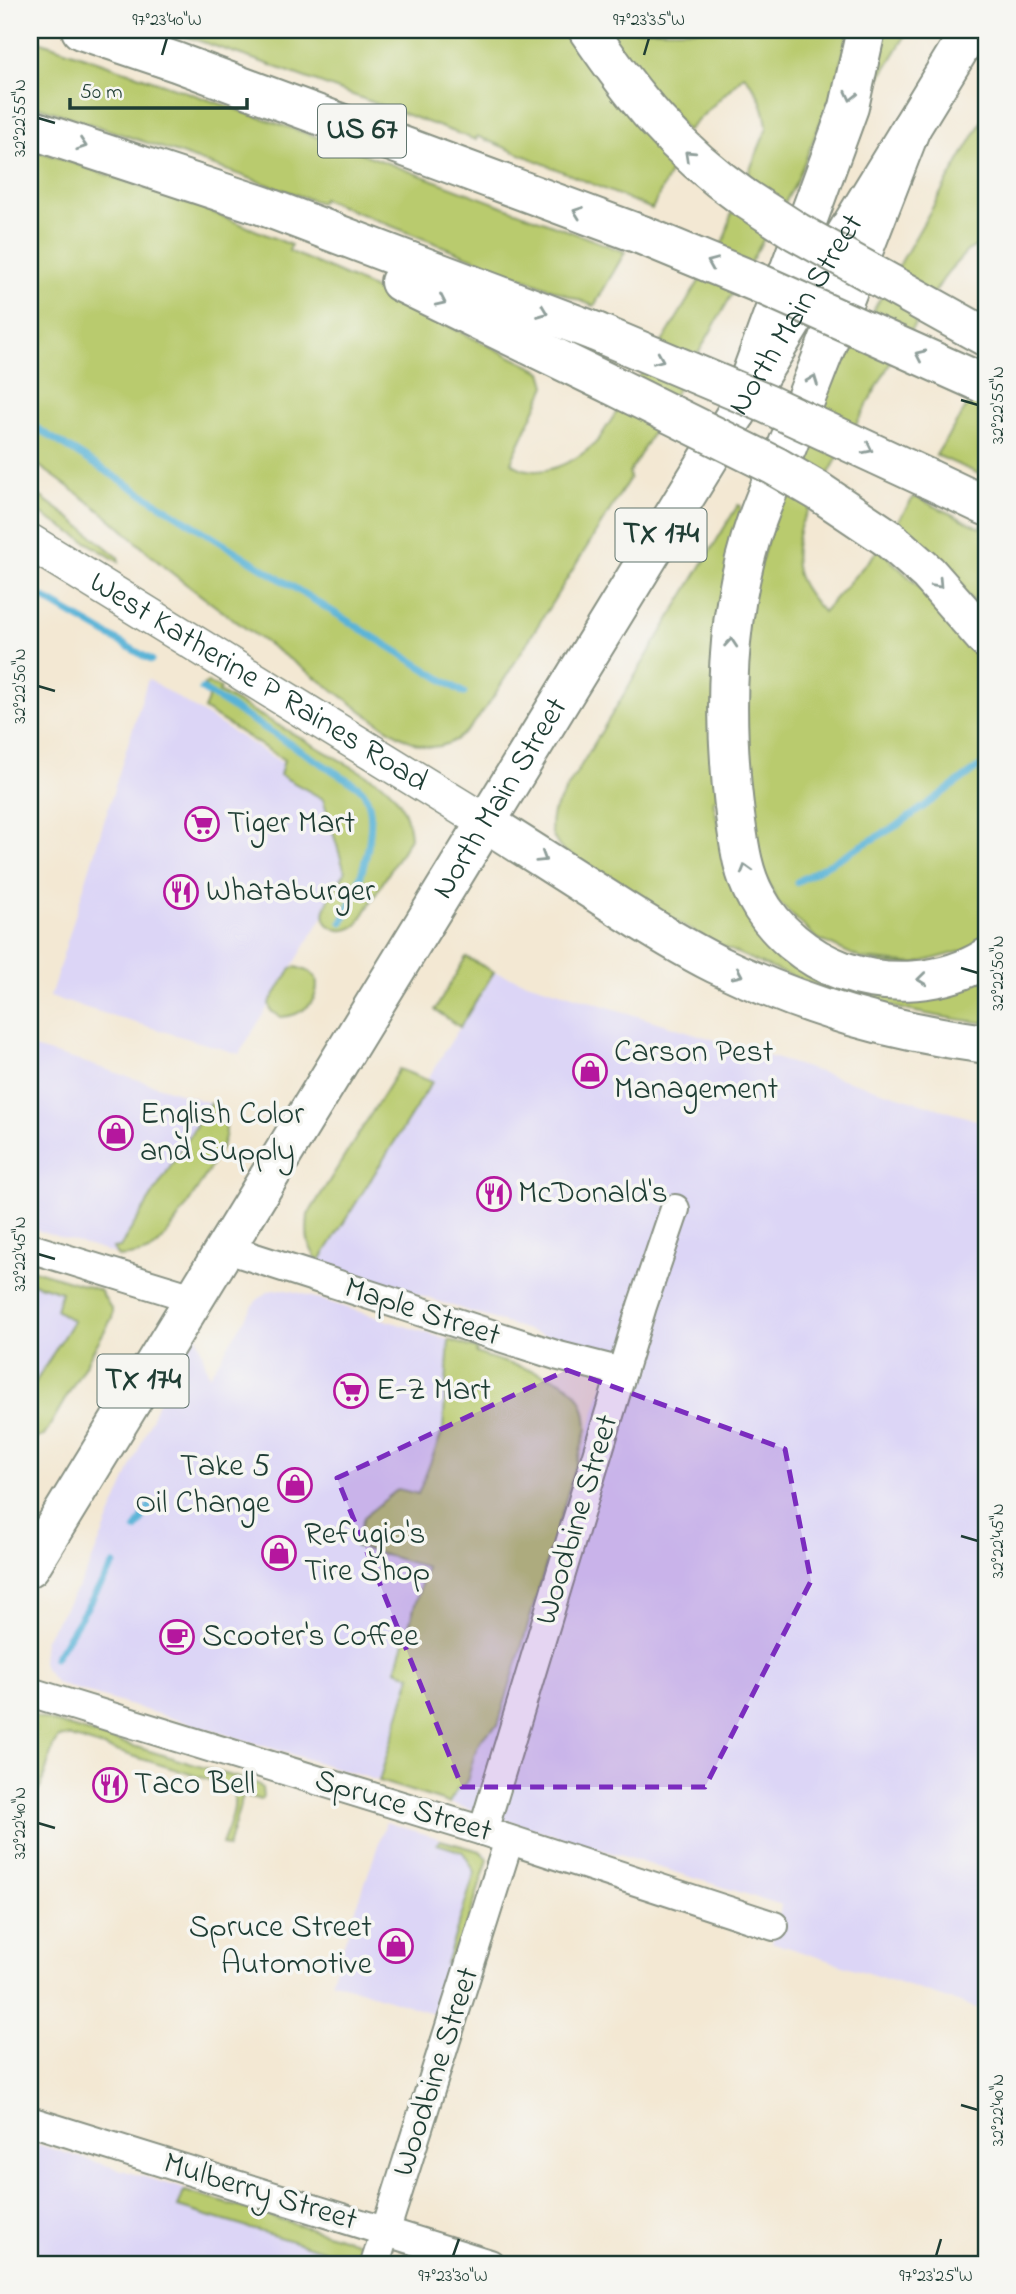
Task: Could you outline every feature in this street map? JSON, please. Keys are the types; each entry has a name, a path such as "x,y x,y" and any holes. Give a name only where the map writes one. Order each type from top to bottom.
{"main road":[{"name":"US 67","path":"81,30 176,62 642,236 763,285 984,385"},
{"path":"588,30 620,78 659,124 689,155 743,197 797,232 986,337"},
{"path":"737,413 849,107 866,30"},
{"name":"North Main Street","path":"30,1567 971,30"},
{"path":"911,128 750,541 732,634 729,692 730,770 745,870 755,896 773,923 799,946 828,966 865,979 905,981 942,977 973,966 986,958"},
{"path":"30,129 274,210 596,332 790,414 986,506"},
{"path":"134,162 353,259 612,385 818,491 888,538 928,573 986,639"},
{"path":"485,822 667,937 740,974 831,1011 890,1028 986,1044"}],"street":[{"name":"West Katherine P Raines Road","path":"30,542 485,822"},
{"name":"Woodbine Street","path":"375,2264 496,1836 622,1372 674,1209"},
{"path":"30,1248 193,1298"},
{"name":"Maple Street","path":"224,1248 559,1356 622,1372"},
{"name":"Spruce Street","path":"30,1692 496,1836 774,1926"},
{"name":"Mulberry Street","path":"30,2121 490,2264"}],"highlighted area":[{"path":"567,1370 785,1449 811,1581 705,1787 462,1787 337,1478"}],"shaded area":[{"path":"148,679 327,791 344,824 346,879 239,1054 50,997"},
{"path":"494,972 986,1123 986,2011 771,1942 782,1905 449,1803 457,1789 466,1784 485,1732 498,1724 612,1357 318,1263 432,1083 427,1080"},
{"path":"30,1047 210,1103 115,1254 30,1228"},
{"path":"30,1269 96,1289 30,1397"},
{"path":"281,1289 449,1340 443,1430 418,1494 398,1489 364,1516 355,1546 426,1567 396,1670 411,1675 379,1781 56,1683 42,1661 44,1641 86,1574 193,1320 209,1376 256,1301 269,1291"},
{"path":"386,1822 481,1851 488,1856 439,2015 331,1981"},
{"path":"30,2142 364,2244 366,2248 361,2264 30,2264"},
{"path":"396,2254 430,2264 390,2264 392,2256"}],"green space":[{"path":"167,30 570,30 676,161 652,209 477,136 476,140"},
{"path":"602,30 849,30 837,82 796,183 629,473 630,478 480,716 467,731 451,742 432,747 421,745 380,724 231,618 164,567 112,520 39,466 36,461 38,455 30,450 30,148 200,207 291,245 289,251 364,284 542,372 546,386 511,462 533,471 545,470 558,467 581,455 599,439 666,336 725,238 730,218 767,128 760,99 744,75 687,131"},
{"path":"873,30 909,30 863,105"},
{"path":"30,38 337,144 625,252 594,306 323,199 320,203 30,104"},
{"path":"986,114 986,241 967,251 947,273 889,365 801,524 795,551 797,572 801,581 823,612 879,549 964,629 986,658 986,938 966,950 915,964 862,959 816,938 778,902 753,854 741,627 795,447"},
{"path":"970,401 986,409 986,477 936,455"},
{"path":"30,489 118,557 119,562 30,507"},
{"path":"916,497 980,528 983,523 986,525 986,614 896,524"},
{"path":"738,505 741,506 718,798 713,800 718,824 796,958 986,970 986,1023 863,999 783,973 706,938 656,910 561,849 555,840 551,827 553,812"},
{"path":"207,683 221,688 219,692 386,786 400,803 408,823 410,838 354,927 339,930 328,924 325,918 327,902 345,872 323,799 280,775 284,760 204,709 208,691 204,685"},
{"path":"466,957 494,972 460,1027 435,1010"},
{"path":"296,967 310,972 316,978 316,994 303,1010 281,1017 271,1011 269,1003 291,969"},
{"path":"399,1069 432,1082 319,1262 308,1240 308,1215"},
{"path":"210,1103 221,1114 226,1129 222,1145 208,1172 161,1242 146,1252 118,1257 113,1248 120,1247"},
{"path":"30,1269 100,1290 112,1310 112,1318 44,1436 30,1440 30,1391 73,1321 56,1310 61,1292 30,1282"},
{"path":"449,1340 477,1349 476,1353 541,1373 570,1387 582,1403 587,1429 498,1725 479,1743 466,1784 457,1789 449,1803 379,1781 411,1676 396,1670 426,1567 355,1546 364,1517 398,1489 418,1494 443,1430"},
{"path":"31,1715 258,1784 262,1788 263,1798 261,1800 243,1795 228,1847 222,1844 234,1806 233,1792 229,1786 68,1736 59,1738 54,1744 42,1784 30,1802"},
{"path":"440,1840 480,1851 488,1859 456,1961 446,1964 475,1872 463,1852 437,1844"},
{"path":"185,2191 363,2244 365,2250 362,2262 178,2207"}],"waterway":[{"path":"30,424 464,693"},
{"path":"30,590 151,660"},
{"path":"202,689 352,782 365,794 370,807 371,823 366,859 342,922"},
{"path":"797,882 898,825 986,762"},
{"path":"136,1529 150,1505"},
{"path":"55,1658 114,1564"}],"place":[{"name":"Tiger Mart","path":"202,824"},
{"name":"Whataburger","path":"181,892"},
{"name":"Carson Pest Management","path":"590,1071"},
{"name":"English Color and Supply","path":"116,1133"},
{"name":"McDonald's","path":"494,1194"},
{"name":"E-Z Mart","path":"351,1391"},
{"name":"Take 5 Oil Change","path":"295,1485"},
{"name":"Refugio's Tire Shop","path":"279,1553"},
{"name":"Scooter's Coffee","path":"177,1637"},
{"name":"Taco Bell","path":"110,1785"},
{"name":"Spruce Street Automotive","path":"396,1946"}]}
